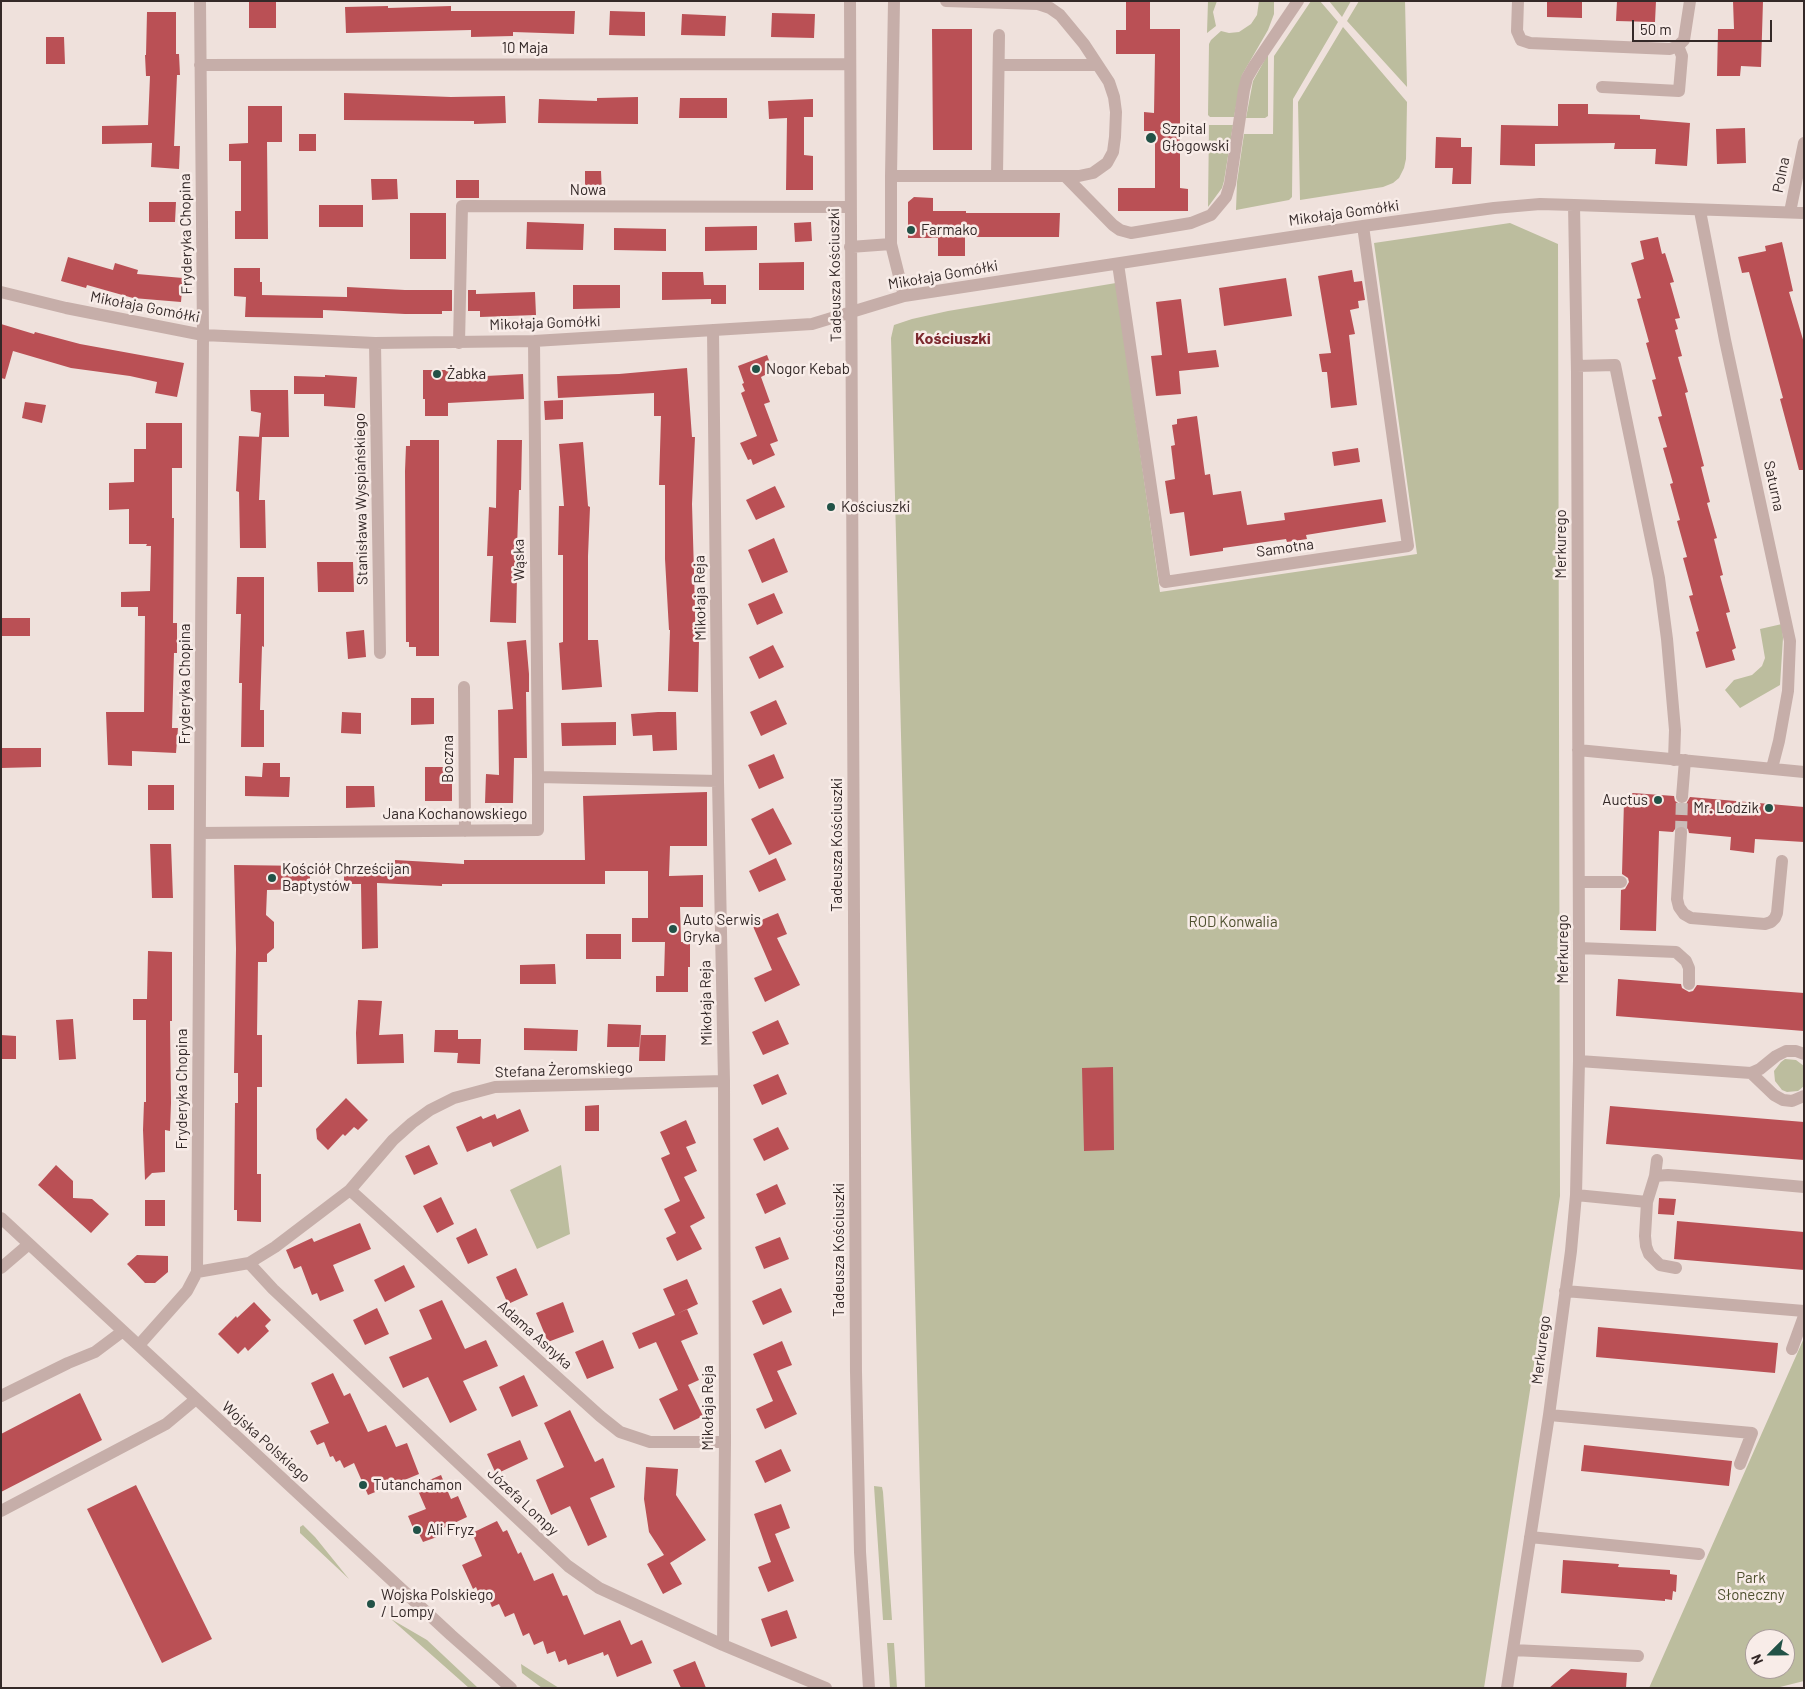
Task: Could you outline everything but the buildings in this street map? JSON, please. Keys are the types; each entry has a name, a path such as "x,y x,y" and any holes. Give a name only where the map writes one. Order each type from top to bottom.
{"street":[{"name":"Fryderyka Chopina","path":"138,1345 187,1291 197,1272 203,335 200,1"},
{"name":"Tadeusza Kościuszki","path":"850,1 856,1372 860,1552 869,1688"},
{"path":"894,1 891,244 904,296"},
{"path":"891,176 1079,176 1093,173 1107,163 1113,152 1116,137 1116,112 1109,82 1084,44 1050,4 946,1"},
{"path":"1065,176 1112,225 1120,230 1131,233 1191,223 1210,215 1226,197 1230,184 1244,90 1248,78 1254,66 1298,1"},
{"path":"1518,1 1517,31 1521,40 1530,43 1670,49 1678,46 1684,40 1690,1"},
{"path":"997,175 999,35"},
{"path":"1602,87 1679,91 1682,56 1678,46"},
{"name":"10 Maja","path":"200,65 850,64"},
{"path":"998,66 1097,65"},
{"name":"Polna","path":"1790,212 1804,143"},
{"name":"Mikołaja Gomółki","path":"1,292 133,322 203,335 375,343 534,341 812,324 904,296 1362,226 1494,208 1540,204 1804,213"},
{"name":"Merkurego","path":"1508,1688 1549,1415 1576,1195 1579,1061 1579,882 1577,366 1574,205"},
{"name":"Nowa","path":"459,343 462,206 850,207"},
{"name":"Saturna","path":"1700,210 1723,330 1790,641 1788,691 1772,768"},
{"name":"Samotna","path":"1118,264 1165,582 1408,546 1362,226"},
{"path":"850,247 891,244"},
{"name":"Mikołaja Reja","path":"713,330 718,781 724,1081 725,1442 723,1645"},
{"name":"Wąska","path":"534,341 538,777"},
{"name":"Stanisława Wyspiańskiego","path":"375,343 380,653"},
{"path":"1577,366 1615,365 1659,578 1682,797"},
{"name":"Boczna","path":"464,687 465,831"},
{"path":"1578,750 1804,772"},
{"path":"538,777 718,781"},
{"name":"Jana Kochanowskiego","path":"200,833 538,830 538,777"},
{"path":"1680,833 1677,900 1684,914 1692,918 1765,924 1771,922 1777,912 1782,861"},
{"path":"1579,882 1621,882"},
{"path":"1579,948 1676,952 1686,961 1689,968 1689,984"},
{"path":"1579,1061 1751,1073 1786,1051 1796,1051 1804,1054"},
{"path":"1751,1073 1774,1095 1783,1100 1792,1100 1804,1096"},
{"name":"Stefana Żeromskiego","path":"197,1272 249,1263 275,1247 350,1190 393,1140 412,1123 430,1110 454,1098 496,1087 724,1081"},
{"path":"1657,1160 1655,1176 1647,1202 1644,1236 1649,1254 1660,1265 1676,1268"},
{"path":"1655,1176 1668,1175 1804,1187"},
{"name":"Adama Asnyka","path":"350,1190 620,1432 650,1442 725,1442"},
{"path":"1576,1195 1647,1202"},
{"name":"Wojska Polskiego","path":"1,1218 451,1635 511,1688"},
{"path":"1,1268 29,1244"},
{"name":"Józefa Lompy","path":"249,1263 280,1296 568,1566 599,1588 723,1645 826,1688"},
{"path":"1565,1291 1804,1311"},
{"path":"1792,1349 1804,1316"},
{"path":"1,1396 95,1352 123,1331"},
{"path":"1,1511 166,1424 196,1399"},
{"path":"1549,1415 1752,1433 1740,1464"},
{"path":"1530,1536 1699,1554"},
{"path":"1513,1650 1638,1656"}],"green space":[{"path":"1208,1 1217,1 1213,12 1216,26 1207,33"},
{"path":"1259,1 1274,1 1274,14 1268,30 1242,75 1234,117 1210,117 1208,115 1209,44 1221,31 1229,33 1239,32 1251,24 1257,15"},
{"path":"1311,1 1320,1 1338,22 1293,99 1292,197 1289,200 1236,210 1237,182 1244,134 1273,134 1274,56"},
{"path":"1329,1 1351,1 1342,17"},
{"path":"1359,1 1405,1 1407,87 1347,21"},
{"path":"1343,27 1407,102 1406,159 1404,168 1399,178 1383,187 1300,200 1298,102"},
{"path":"1268,54 1268,116 1265,118 1246,118 1253,81"},
{"path":"1209,125 1233,125 1222,188 1208,207"},
{"name":"ROD Konwalia","path":"1510,223 1558,244 1560,1196 1484,1688 925,1688 891,338 894,325 948,311 1116,283 1160,592 1417,554 1374,243"},
{"path":"1782,624 1780,685 1740,708 1725,690 1734,680 1752,675 1762,666 1765,658 1760,629"},
{"path":"1785,1059 1796,1060 1804,1066 1804,1086 1798,1091 1787,1092 1782,1090 1775,1081 1774,1071"},
{"path":"561,1165 570,1234 537,1249 510,1190"},
{"name":"Park Słoneczny","path":"1804,1338 1804,1681 1776,1688 1649,1688"},
{"path":"874,1486 882,1487 883,1492 892,1620 883,1620"},
{"path":"303,1525 349,1579 300,1533 300,1527"},
{"path":"391,1619 427,1640 478,1688 469,1688"},
{"path":"887,1643 894,1643 897,1688 890,1688"},
{"path":"521,1664 559,1688 542,1688 522,1673"}],"tunnel":[{"path":"1681,833 1682,797"}],"place":[{"name":"Szpital Głogowski","path":"1151,138"},
{"name":"Farmako","path":"911,230"},
{"name":"Nogor Kebab","path":"756,369"},
{"name":"Żabka","path":"437,374"},
{"name":"Kościuszki","path":"831,507"},
{"name":"Auctus","path":"1658,800"},
{"name":"Mr. Lodzik","path":"1769,808"},
{"name":"Kościół Chrześcijan Baptystów","path":"272,878"},
{"name":"Auto Serwis Gryka","path":"673,929"},
{"name":"Tutanchamon","path":"363,1485"},
{"name":"Ali Fryz","path":"417,1530"},
{"name":"Wojska Polskiego / Lompy","path":"371,1604"}],"district":[{"name":"Kościuszki","path":"953,339"}]}
